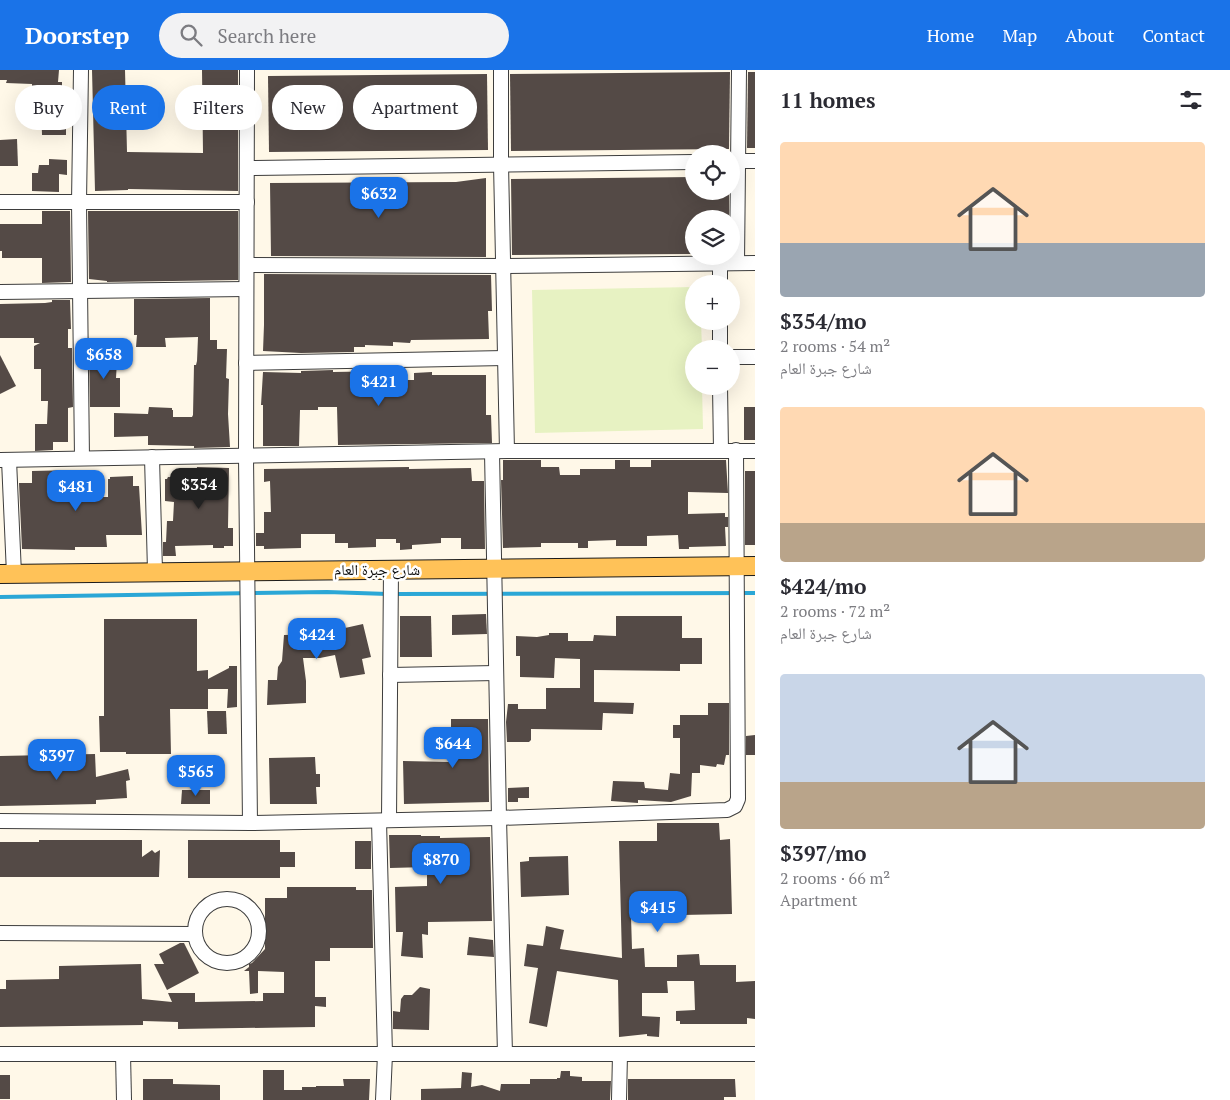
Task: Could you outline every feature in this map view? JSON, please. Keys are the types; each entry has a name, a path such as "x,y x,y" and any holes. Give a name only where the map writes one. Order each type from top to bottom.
{"main road":[{"name":"شارع جبرة العام","path":"7,574 755,566"}],"street":[{"path":"81,70 79,202 82,458"},
{"path":"247,70 246,457 250,822"},
{"path":"501,70 507,452"},
{"path":"736,145 739,70"},
{"path":"740,161 755,161"},
{"path":"247,168 685,162"},
{"path":"0,202 247,202"},
{"path":"740,263 755,262"},
{"path":"247,265 504,266 685,263"},
{"path":"0,292 246,288"},
{"path":"740,357 755,357"},
{"path":"246,364 505,358"},
{"path":"720,395 721,450"},
{"path":"0,821 250,822 499,818 727,810 735,806 738,799 736,450"},
{"path":"7,574 4,460 492,452 755,450"},
{"path":"492,452 505,1054"},
{"path":"152,457 155,571"},
{"path":"383,1100 385,1054 384,820 390,675 391,569"},
{"path":"390,675 496,673"},
{"path":"229,899 238,900 246,905 257,919 259,928 256,946 250,953 235,962 226,963 208,957 197,942 195,934 196,924 204,908 220,900 229,899"},
{"path":"0,933 195,934"},
{"path":"0,1054 755,1054"},
{"path":"123,1054 124,1100"},
{"path":"619,1100 620,1054"}],"green space":[{"path":"685,287 685,330 701,330 702,340 685,340 685,395 702,395 703,429 535,433 532,290"}],"building":[{"path":"0,70 59,70 58,82 62,82 62,85 6,83 7,80 0,80"},
{"path":"92,70 125,70 125,85 92,85"},
{"path":"202,70 238,70 238,85 202,85"},
{"path":"730,72 729,145 685,145 685,149 511,151 510,74"},
{"path":"748,72 755,72 755,148 747,148"},
{"path":"487,74 488,150 269,152 268,76"},
{"path":"42,130 66,130 66,135 42,135"},
{"path":"93,130 126,130 127,152 203,153 203,130 238,130 238,191 128,189 95,191"},
{"path":"17,139 18,166 0,166 0,140"},
{"path":"49,159 67,160 67,175 59,174 59,192 32,191 32,173 38,173 39,165 49,165"},
{"path":"685,177 685,200 729,200 729,210 685,210 685,254 512,255 511,179"},
{"path":"486,178 486,257 271,256 270,183 456,182"},
{"path":"42,211 70,211 71,282 42,283 42,258 2,258 2,251 0,251 0,224 42,224"},
{"path":"88,211 238,211 238,280 107,282 89,279"},
{"path":"264,274 491,275 492,311 488,311 489,339 411,340 410,343 393,342 393,346 365,345 365,347 354,347 354,352 301,353 263,351"},
{"path":"210,298 210,340 217,340 217,349 227,349 226,378 229,379 228,414 230,447 194,448 194,446 148,445 148,436 114,437 114,413 148,414 149,407 172,408 173,417 192,417 193,415 194,365 196,365 197,361 198,337 165,338 166,347 136,347 134,299"},
{"path":"52,300 70,300 71,329 68,329 68,348 72,348 73,407 68,408 68,442 53,442 53,450 35,451 35,424 47,424 48,401 41,401 41,369 34,369 34,346 40,343 34,343 34,338 0,338 0,304 45,303 52,302"},
{"path":"89,349 112,350 113,360 117,361 116,378 120,378 120,407 90,407"},
{"path":"0,355 16,386 0,394"},
{"path":"333,370 333,372 394,371 394,380 414,380 414,373 432,372 432,375 486,375 486,415 491,415 492,443 338,445 337,407 318,407 318,410 300,410 299,446 263,446 263,405 261,405 263,372 301,373 301,371"},
{"path":"744,407 755,407 755,440 744,440"},
{"path":"503,460 541,460 541,467 559,467 560,475 580,475 580,469 615,469 615,460 630,460 630,467 651,467 651,460 726,460 728,493 688,492 688,514 725,513 725,517 728,517 728,527 725,527 726,546 679,549 678,535 647,536 647,546 616,546 616,540 588,541 588,548 578,548 578,543 541,543 541,547 503,548 501,480 503,480"},
{"path":"197,467 229,468 228,528 233,528 233,546 213,548 213,545 175,546 176,556 163,556 163,542 166,542 167,521 173,521 174,502 165,501 165,479 168,477 196,478"},
{"path":"409,467 409,469 471,468 472,481 484,481 485,549 461,549 461,538 441,538 441,543 412,545 412,549 400,550 400,543 396,543 396,539 376,539 376,547 348,548 348,543 335,543 335,534 301,534 301,548 264,549 264,546 256,546 256,533 264,533 264,512 271,512 270,481 264,482 264,469"},
{"path":"74,470 75,497 108,497 108,479 110,477 133,476 133,486 139,486 142,535 106,535 107,547 75,547 75,550 22,549 19,483 32,483 32,471"},
{"path":"745,471 755,471 755,545 745,545"},
{"path":"486,614 487,634 452,635 452,615"},
{"path":"400,616 431,616 432,657 400,657"},
{"path":"616,616 682,616 682,638 702,638 702,664 680,664 680,671 594,670 594,702 634,703 633,714 603,713 602,730 531,729 531,740 529,742 507,742 506,722 508,704 518,704 518,709 546,709 546,688 580,688 580,659 555,658 554,678 520,677 520,656 516,656 516,636 537,637 549,635 549,633 568,633 568,641 593,641 594,635 616,636"},
{"path":"104,619 197,619 197,671 208,670 208,679 229,668 229,666 237,666 237,707 227,708 228,689 208,689 208,709 170,709 171,754 100,752 99,716 104,716"},
{"path":"334,623 336,630 363,624 371,657 362,659 365,674 340,678 335,655 320,658 303,658 306,703 267,705 268,680 277,680 278,667 282,661 284,635 325,634 323,625"},
{"path":"708,703 729,703 729,755 726,755 724,765 717,764 716,767 700,765 700,773 692,773 691,796 671,802 638,800 638,803 611,801 613,781 644,782 645,788 668,790 670,773 680,774 680,738 673,738 673,725 680,725 680,715 708,715"},
{"path":"207,711 226,711 227,734 208,734"},
{"path":"451,719 488,719 489,802 404,804 403,761 451,762"},
{"path":"755,735 755,755 746,755 746,736"},
{"path":"95,754 96,777 128,769 130,780 126,781 127,798 96,800 96,804 0,806 0,756"},
{"path":"315,757 316,774 320,774 320,787 316,787 317,804 270,804 269,758"},
{"path":"529,787 529,798 518,798 518,802 508,802 508,788"},
{"path":"182,790 210,790 210,804 181,804"},
{"path":"657,823 719,823 720,840 730,839 732,914 631,916 632,949 644,948 645,967 677,967 677,955 699,954 700,965 736,965 736,982 755,981 755,1019 747,1018 747,1024 680,1024 680,1021 676,1021 676,1011 695,1010 694,981 667,981 668,993 642,993 642,1016 660,1017 659,1037 647,1036 647,1034 619,1037 618,980 557,971 547,1027 529,1023 538,968 524,966 527,944 543,946 546,926 564,930 560,949 622,958 619,841 657,841"},
{"path":"389,835 440,836 440,838 490,837 492,921 428,922 428,935 422,934 423,958 401,956 403,932 396,932 395,887 427,886 427,867 390,868"},
{"path":"39,840 142,840 142,857 152,850 155,853 160,850 159,877 0,877 0,842 39,842"},
{"path":"188,840 280,840 280,852 295,852 295,867 280,867 280,878 188,878"},
{"path":"355,841 371,841 371,869 355,869"},
{"path":"568,856 569,895 521,897 520,862 529,861 529,857"},
{"path":"287,887 356,887 356,890 372,890 373,948 330,948 330,961 315,961 315,997 326,997 326,1007 315,1006 315,1027 178,1029 178,1022 143,1021 143,1025 0,1027 0,989 6,989 6,980 59,979 59,966 141,964 142,999 172,1002 168,993 195,993 195,1002 263,1001 263,993 284,993 284,972 258,971 258,993 250,994 249,971 244,971 265,949 265,898 287,898"},
{"path":"469,937 493,940 494,957 467,955"},
{"path":"180,943 184,943 199,973 167,990 154,964 164,964 159,954"},
{"path":"420,987 430,989 429,1030 393,1029 393,1011 400,1012 401,999 404,995 412,995"},
{"path":"263,1070 284,1070 284,1090 302,1090 302,1087 316,1086 344,1086 343,1079 370,1079 369,1100 263,1100"},
{"path":"561,1071 570,1071 570,1076 582,1077 582,1081 611,1081 610,1100 421,1100 421,1089 461,1088 462,1072 472,1073 471,1087 482,1085 500,1091 501,1084 530,1084 530,1079 557,1079 560,1078"},
{"path":"0,1075 10,1075 10,1099 0,1099"},
{"path":"143,1079 173,1079 173,1084 220,1085 220,1100 143,1100"},
{"path":"628,1079 735,1079 736,1097 724,1097 724,1100 628,1100"}],"waterway":[{"path":"0,597 327,592 388,594"},
{"path":"395,594 755,593"}]}
